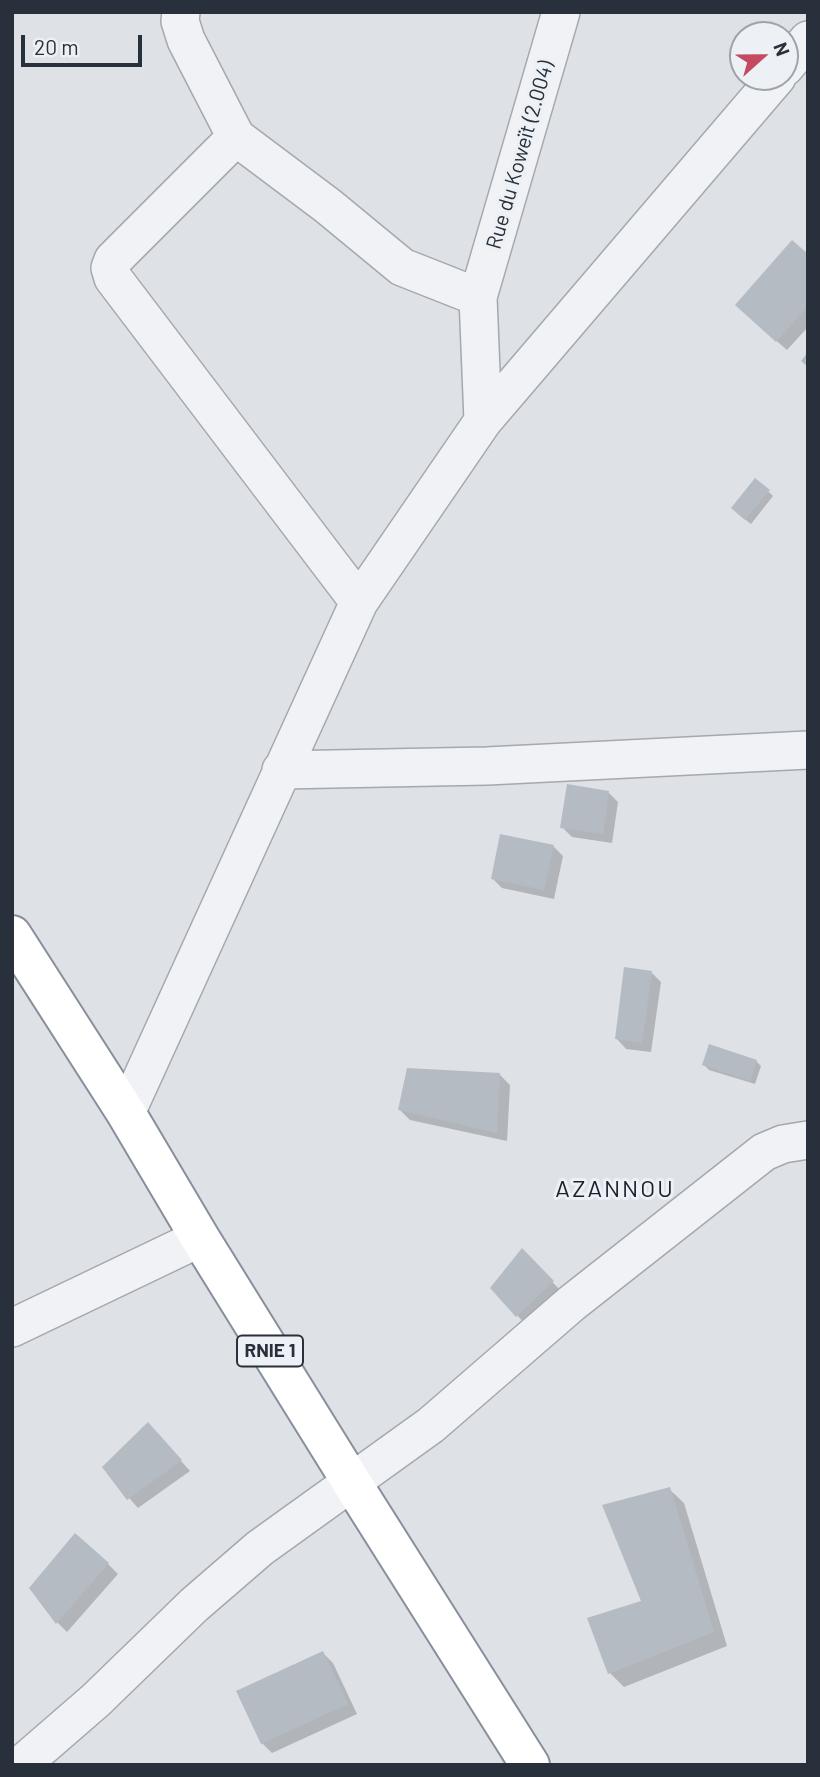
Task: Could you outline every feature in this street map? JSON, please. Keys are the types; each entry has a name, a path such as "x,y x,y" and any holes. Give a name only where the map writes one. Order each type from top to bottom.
{"highway":[{"name":"RNIE 1","path":"12,935 126,1113 200,1238 530,1765"}],"street":[{"path":"181,12 180,21 186,40 236,136 328,205 402,267 478,297"},
{"name":"Rue du Koweït (2.004)","path":"483,421 478,297 561,12"},
{"path":"126,1113 359,603 483,421 764,91"},
{"path":"236,136 113,260 110,268 113,278 359,603"},
{"path":"281,770 487,766 808,750"},
{"path":"21,1765 96,1700 194,1605 260,1548 431,1425 572,1303 764,1152 783,1144 808,1140"},
{"path":"12,1328 200,1238"}],"building":[{"path":"792,240 808,254 808,306 776,342 735,305"},
{"path":"808,352 808,367 801,361"},
{"path":"755,478 770,490 745,520 731,508"},
{"path":"567,784 609,791 603,834 560,828"},
{"path":"500,834 554,845 544,890 491,879"},
{"path":"624,967 652,971 642,1043 615,1039"},
{"path":"709,1044 757,1060 750,1081 702,1065"},
{"path":"407,1068 500,1073 497,1133 398,1110"},
{"path":"522,1248 554,1281 516,1317 490,1288"},
{"path":"148,1422 182,1460 127,1500 102,1467"},
{"path":"670,1487 714,1632 608,1674 587,1618 641,1601 602,1505"},
{"path":"75,1533 109,1563 56,1624 29,1588"},
{"path":"323,1651 348,1704 261,1744 236,1691"}],"district":[{"name":"AZANNOU","path":"615,1189"}]}
